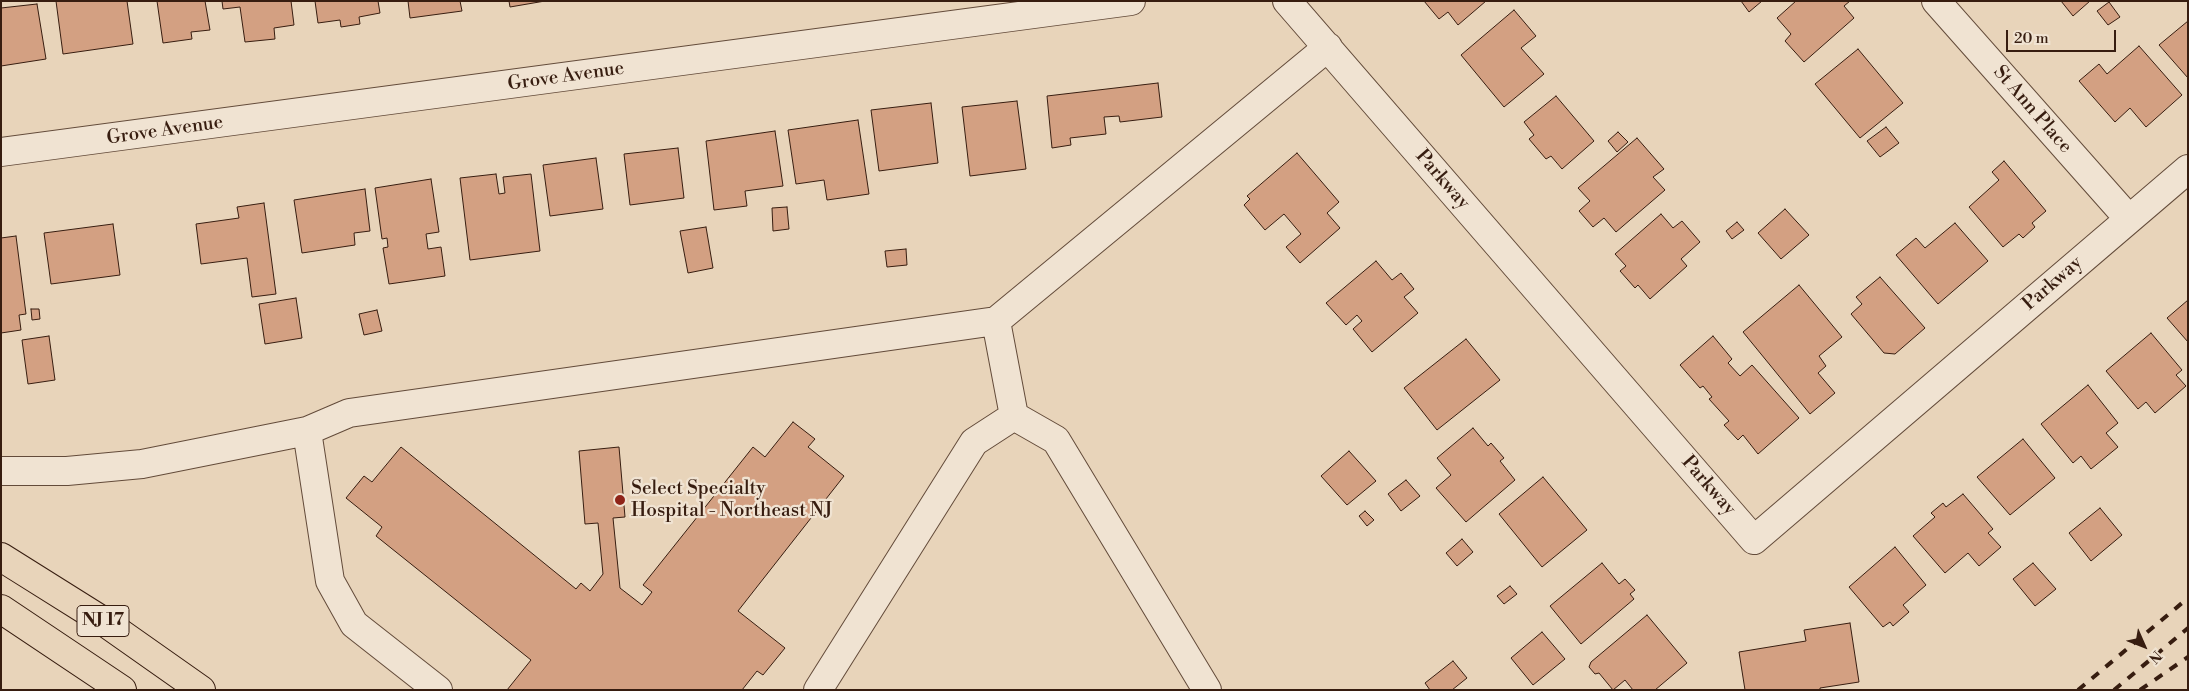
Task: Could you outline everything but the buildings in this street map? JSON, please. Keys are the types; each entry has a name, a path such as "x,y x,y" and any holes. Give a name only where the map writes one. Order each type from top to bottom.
{"highway":[{"name":"NJ 17","path":"1,557 102,621 201,690"},
{"name":"NJ 17","path":"1,609 122,690"}],"street":[{"name":"Grove Avenue","path":"1,152 1131,1"},
{"name":"Parkway","path":"1287,1 1754,540 2188,169"},
{"name":"St Ann Place","path":"1936,1 2129,219"},
{"path":"1,471 67,471 142,464 307,431 349,413 996,321 1328,47"},
{"path":"996,321 1014,416 1056,440 1206,690"},
{"path":"818,690 974,442 1014,416"},
{"path":"307,431 330,581 354,624 438,690"}],"railway":[{"path":"2078,690 2188,598"},
{"path":"2114,690 2188,628"},
{"path":"2140,690 2188,657"}],"place":[{"name":"Select Specialty Hospital - Northeast NJ","path":"620,500"}]}
